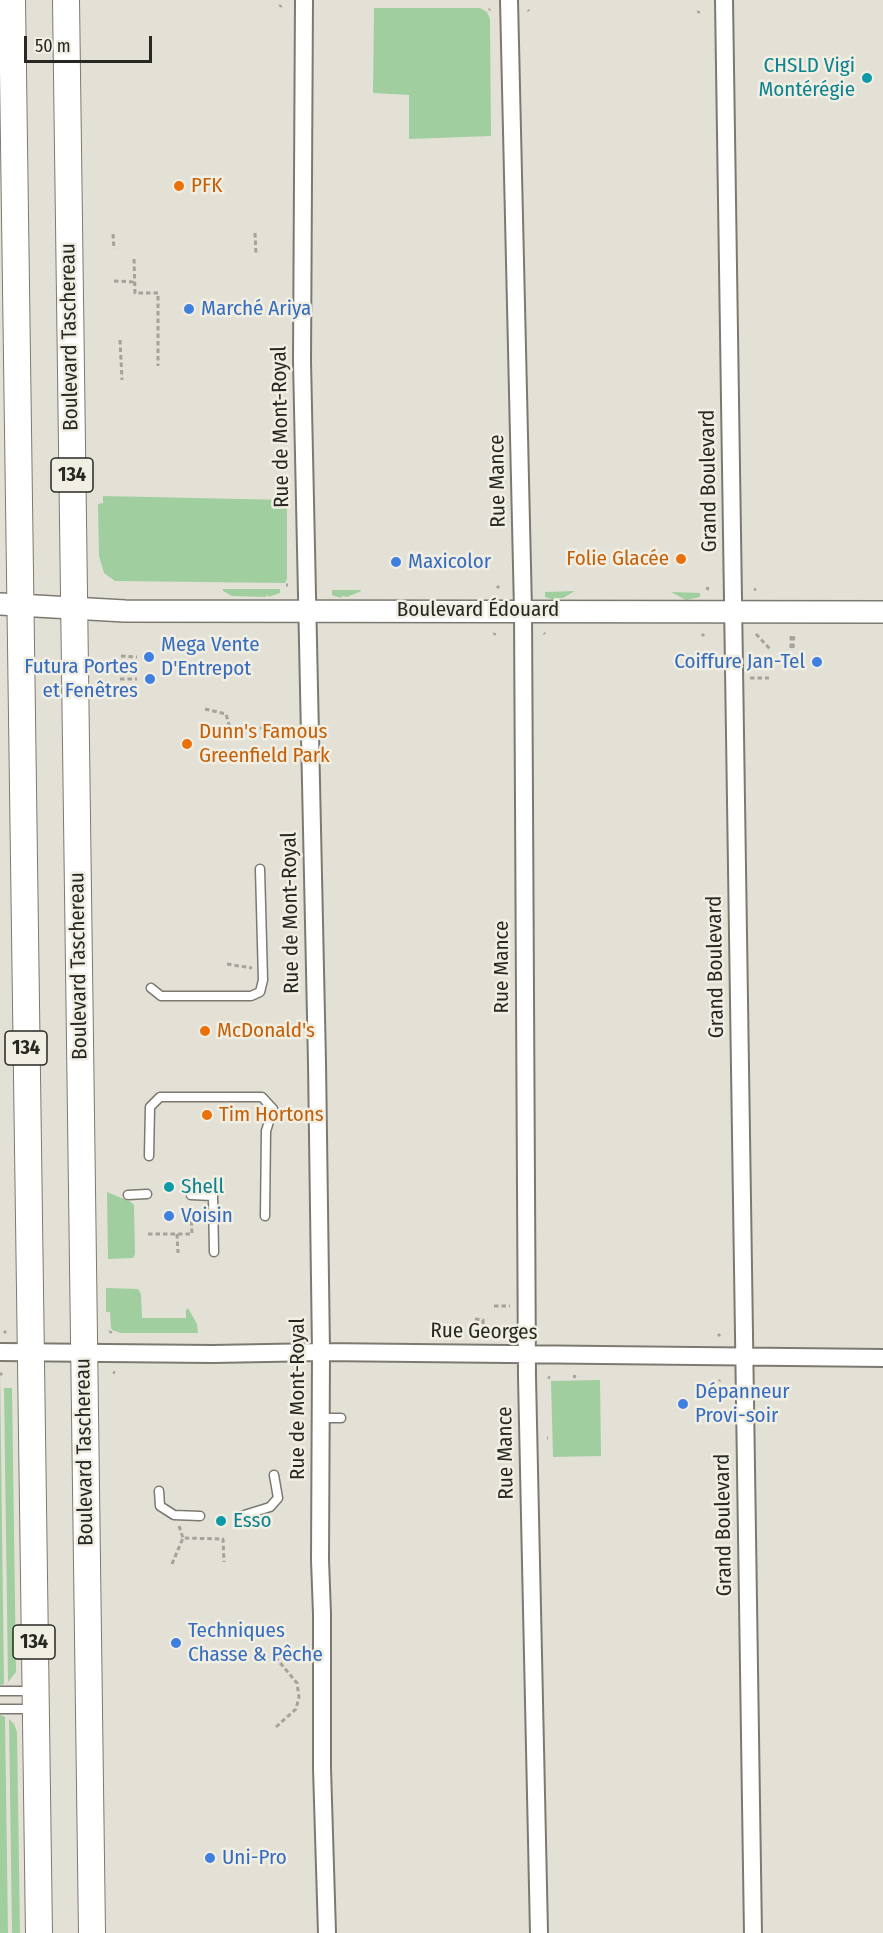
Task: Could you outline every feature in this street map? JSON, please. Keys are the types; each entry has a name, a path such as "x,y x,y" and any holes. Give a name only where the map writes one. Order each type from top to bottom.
{"main road":[{"name":"134","path":"12,0 10,604 30,1352 39,1933"},
{"name":"Boulevard Taschereau","path":"66,0 92,1933"}],"street":[{"name":"Rue de Mont-Royal","path":"304,0 302,361 317,1063 321,1352 322,1768 327,1933"},
{"name":"Rue Mance","path":"509,0 523,610 527,1355 538,1933"},
{"name":"Grand Boulevard","path":"724,0 753,1933"},
{"name":"Boulevard Édouard","path":"10,604 74,609 236,611 883,612"},
{"name":"Rue Georges","path":"0,1352 212,1354 321,1352 883,1358"}],"lane":[{"path":"151,988 162,996 251,996 260,992 263,969 260,869"},
{"path":"149,1156 150,1107 160,1097 262,1097 273,1109 266,1131 265,1216"},
{"path":"128,1196 147,1194"},
{"path":"191,1199 213,1196 213,1252"},
{"path":"321,1418 341,1418"},
{"path":"241,1516 270,1507 278,1498 274,1476"},
{"path":"159,1491 160,1506 174,1515 200,1516"},
{"path":"0,1691 35,1700"},
{"path":"0,1709 35,1700"}],"path":[{"path":"255,233 256,255"},
{"path":"113,234 114,249"},
{"path":"134,259 135,293 158,293 158,366"},
{"path":"114,281 136,282"},
{"path":"120,340 122,380"},
{"path":"792,633 792,648"},
{"path":"756,634 770,649"},
{"path":"121,656 137,657"},
{"path":"750,678 769,678"},
{"path":"120,679 137,679"},
{"path":"206,709 226,714 230,728 225,736"},
{"path":"230,728 269,728"},
{"path":"227,964 263,969"},
{"path":"148,1234 192,1234 191,1199"},
{"path":"177,1234 178,1253"},
{"path":"494,1306 510,1306"},
{"path":"475,1319 483,1320 483,1328 490,1328 489,1337"},
{"path":"172,1564 183,1538 223,1539 224,1562"},
{"path":"276,1727 296,1709 299,1697 297,1683 277,1659"}],"green space":[{"path":"374,8 480,8 487,12 490,19 491,136 409,139 409,95 373,93"},
{"path":"103,496 287,500 287,579 285,583 115,581 104,573 99,556 98,504 103,503"},
{"path":"223,589 280,589 280,593 268,597 268,595 265,597 232,596"},
{"path":"332,590 361,591 341,598 332,595"},
{"path":"575,591 563,598 555,598 555,600 545,597 545,592"},
{"path":"671,592 700,593 700,597 686,600"},
{"path":"107,1192 134,1205 135,1254 133,1258 108,1259"},
{"path":"106,1288 138,1289 141,1294 142,1318 186,1318 188,1308 197,1324 198,1333 121,1333 112,1330 110,1312 106,1312"},
{"path":"0,1367 4,1684 1,1685 0,1685"},
{"path":"600,1380 601,1456 553,1457 551,1381"},
{"path":"4,1388 12,1388 16,1672 8,1682"},
{"path":"0,1715 5,1717 8,1933 0,1933"},
{"path":"9,1719 17,1732 20,1933 12,1933"}],"place":[{"name":"CHSLD Vigi Montérégie","path":"867,78"},
{"name":"PFK","path":"179,186"},
{"name":"Marché Ariya","path":"189,309"},
{"name":"Folie Glacée","path":"681,559"},
{"name":"Maxicolor","path":"396,562"},
{"name":"Mega Vente D'Entrepot","path":"149,657"},
{"name":"Coiffure Jan-Tel","path":"817,662"},
{"name":"Futura Portes et Fenêtres","path":"150,679"},
{"name":"Dunn's Famous Greenfield Park","path":"187,744"},
{"name":"McDonald's","path":"205,1031"},
{"name":"Tim Hortons","path":"207,1115"},
{"name":"Shell","path":"169,1187"},
{"name":"Voisin","path":"169,1216"},
{"name":"Dépanneur Provi-soir","path":"683,1404"},
{"name":"Esso","path":"221,1521"},
{"name":"Techniques Chasse & Pêche","path":"176,1643"},
{"name":"Uni-Pro","path":"210,1858"}]}
